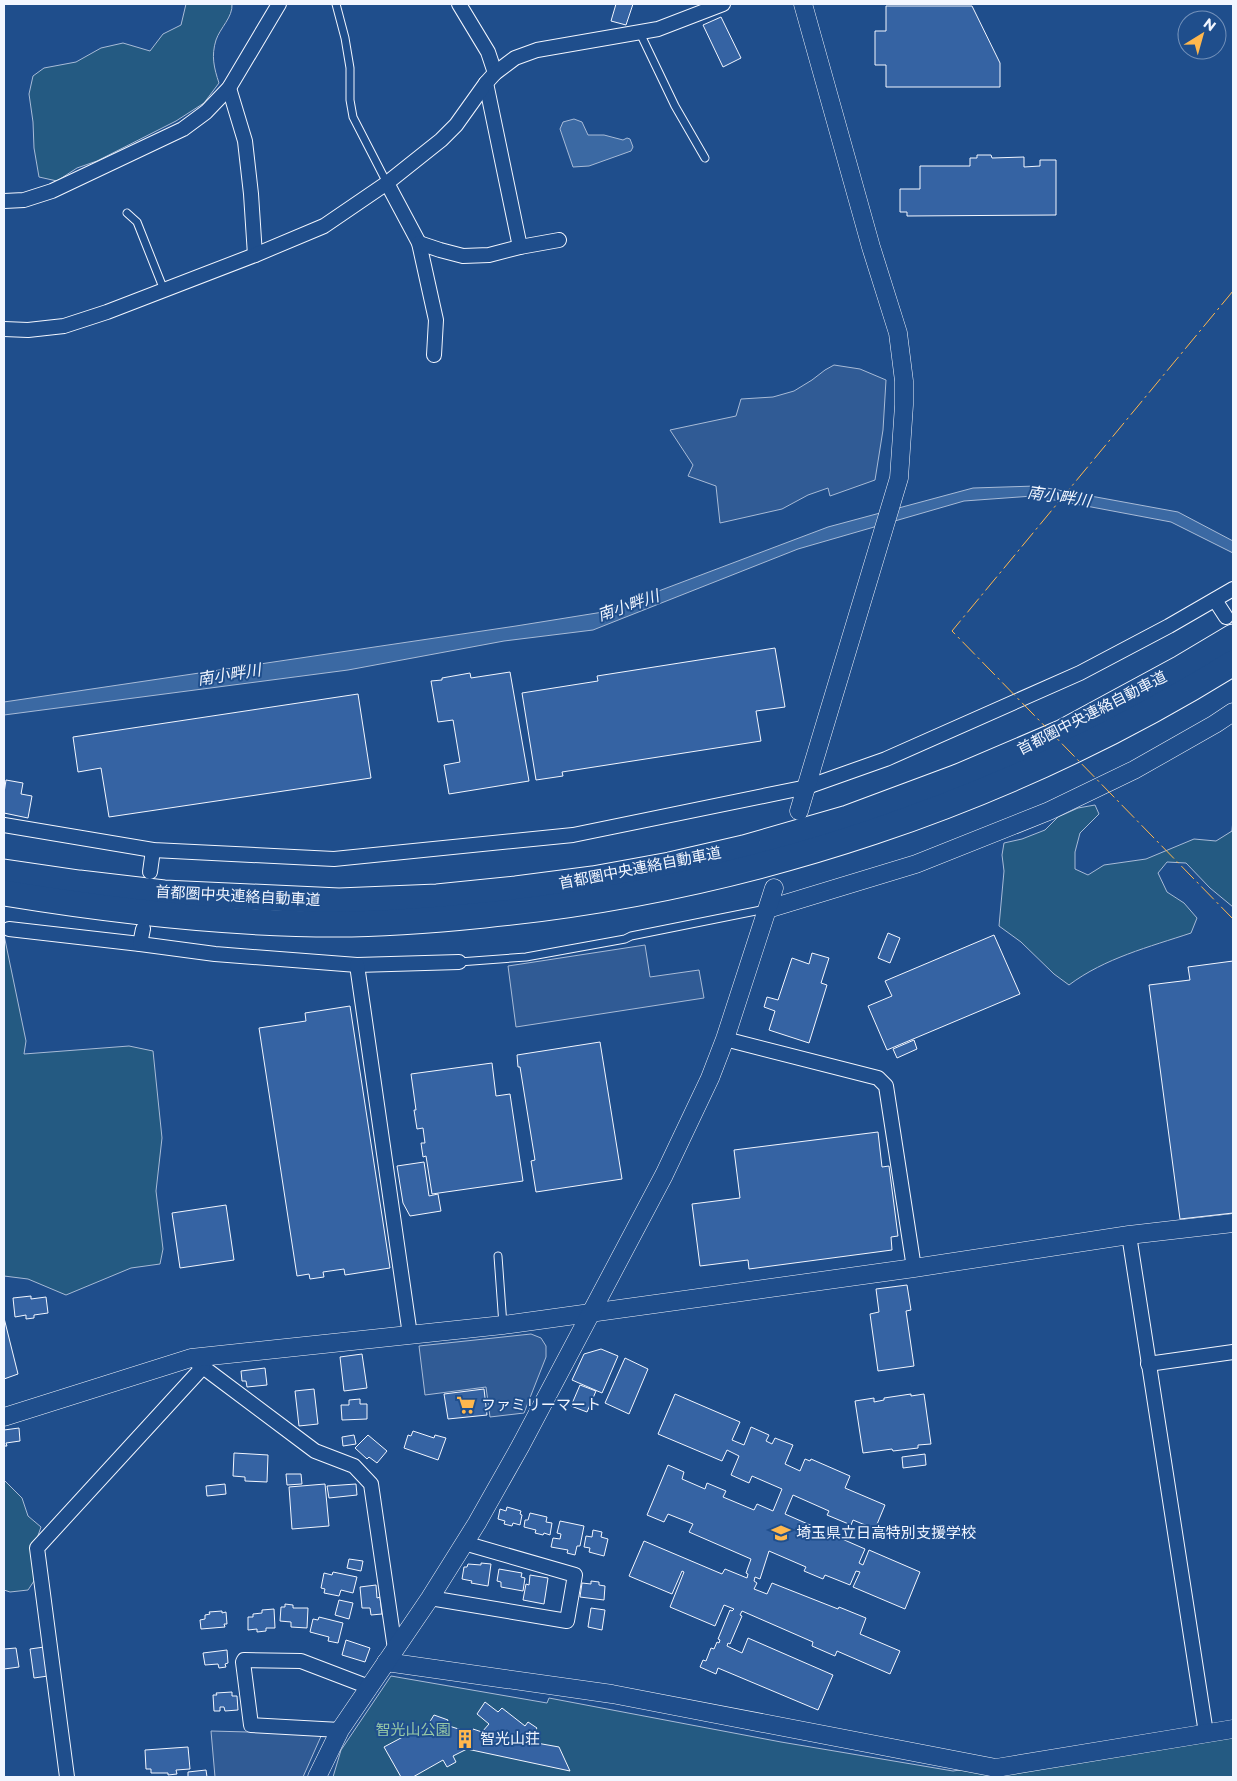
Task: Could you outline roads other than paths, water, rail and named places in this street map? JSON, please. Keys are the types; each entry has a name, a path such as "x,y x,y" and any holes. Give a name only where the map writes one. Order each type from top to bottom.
{"highway":[{"name":"首都圏中央連絡自動車道","path":"4,872 164,893 339,901 436,897 516,890 670,865 744,848 848,818 958,777 1061,732 1181,668 1230,627"},
{"name":"首都圏中央連絡自動車道","path":"4,894 76,905 164,915 242,921 328,923 439,919 518,912 594,902 754,868 854,839 968,797 1080,747 1195,687 1233,663"}],"street":[{"path":"4,201 24,200 52,191 183,129 206,112 229,88 279,4"},
{"path":"459,4 488,52 490,78 520,247"},
{"path":"4,329 28,330 64,326 255,255 324,226 387,183 441,140 456,125 490,78 515,58 537,50 658,29 723,4"},
{"path":"799,811 899,479 904,405 904,381 898,333 871,247 803,4"},
{"path":"229,88 245,142 255,255"},
{"path":"387,183 419,242 436,320 434,355"},
{"path":"419,242 463,256 489,256 520,247 559,240"},
{"path":"4,825 153,850 325,858 344,858 573,835 806,787 886,759 1080,673 1169,626 1233,589"},
{"path":"1215,600 1230,627"},
{"path":"768,909 916,864 1048,811 1134,770 1216,724 1233,712"},
{"path":"150,872 153,850"},
{"path":"318,1777 340,1730 430,1598 521,1444 664,1175 694,1115 725,1039 774,888"},
{"path":"9,929 215,954 357,965 459,962"},
{"path":"140,944 143,930"},
{"path":"357,965 410,1335"},
{"path":"725,1039 878,1078 886,1086 914,1268"},
{"path":"4,1417 197,1362 410,1335 503,1326 914,1268 1129,1234 1233,1222"},
{"path":"1129,1234 1206,1733"},
{"path":"1148,1364 1233,1352"},
{"path":"197,1362 315,1451 354,1466 370,1484 391,1656"},
{"path":"67,1777 37,1548 197,1362"},
{"path":"430,1598 567,1621 575,1575 464,1543"},
{"path":"391,1656 612,1694 996,1768"},
{"path":"340,1730 251,1725 244,1660 301,1661 369,1687"},
{"path":"979,1777 996,1768 1233,1729"}],"lane":[{"path":"336,4 350,68 350,100 353,117 387,183"},
{"path":"640,33 675,106 705,158"},
{"path":"127,213 137,222 164,290"},
{"path":"459,962 526,956 578,948 768,909"},
{"path":"498,1256 503,1326"}],"water":[{"path":"574,119 582,122 588,135 604,135 623,140 630,139 633,147 631,151 589,166 573,167 560,129 563,122"},
{"name":"南小畔川","path":"1036,486 1178,512 1233,541 1233,553 1171,522 1033,496 964,501 798,549 593,630 504,641 348,670 4,715 4,702 603,612 828,527 973,488"}],"place":[{"name":"ファミリーマート","path":"466,1405"},
{"name":"埼玉県立日高特別支援学校","path":"781,1533"},
{"name":"智光山荘","path":"465,1739"}],"park label":[{"name":"智光山公園","path":"413,1730"}]}
